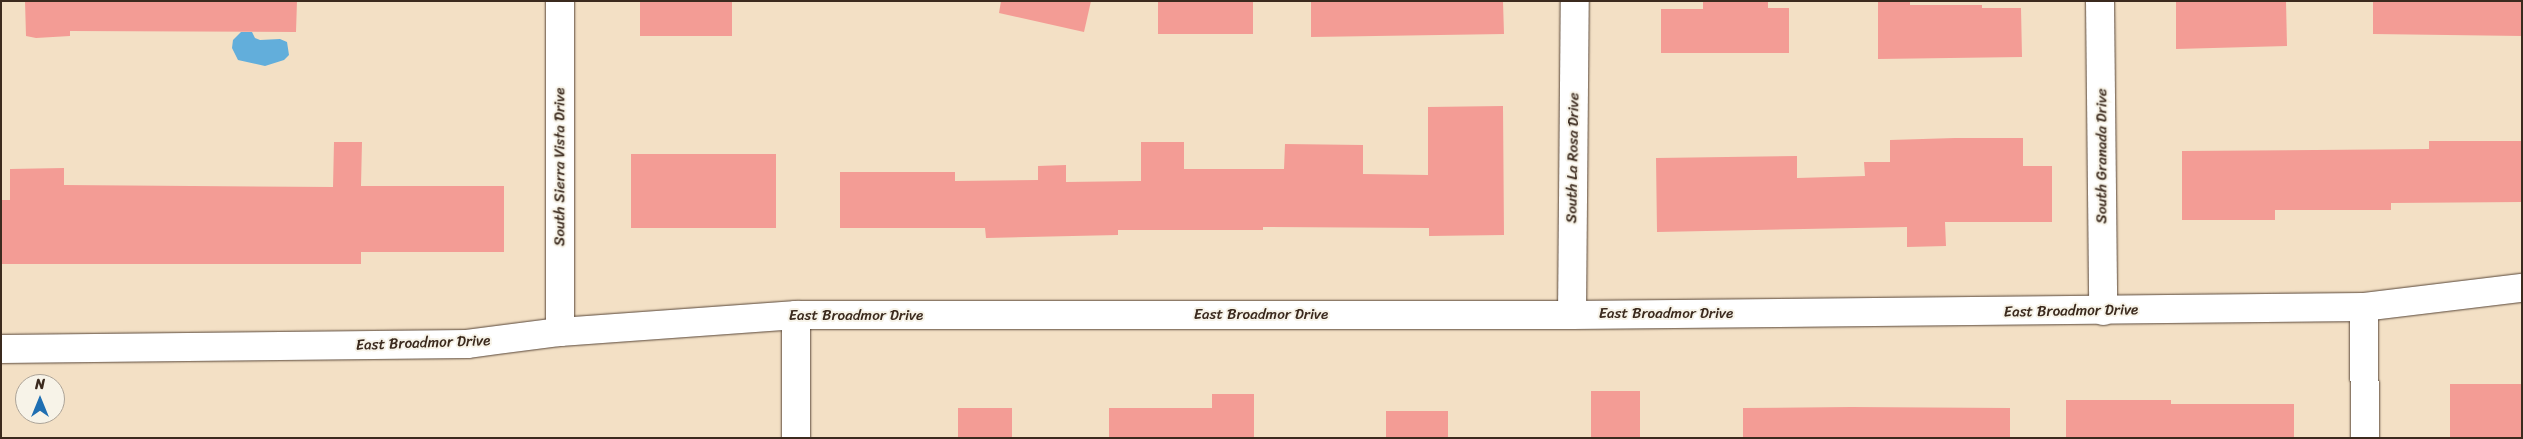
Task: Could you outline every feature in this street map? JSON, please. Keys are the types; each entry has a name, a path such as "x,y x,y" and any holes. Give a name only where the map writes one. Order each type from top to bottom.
{"street":[{"name":"South Sierra Vista Drive","path":"560,1 560,332"},
{"name":"South La Rosa Drive","path":"1572,315 1575,1"},
{"name":"South Granada Drive","path":"2100,1 2103,311"},
{"name":"East Broadmor Drive","path":"1,349 467,344 560,332 796,315 1572,315 2364,307 2522,288"},
{"path":"2364,307 2365,438"},
{"path":"796,315 796,438"}],"water":[{"path":"241,32 252,32 255,38 260,40 280,39 287,42 289,55 284,60 265,66 238,60 232,48 233,40"}],"building":[{"path":"25,1 297,1 296,32 70,31 70,36 36,38 26,36"},
{"path":"640,1 732,1 732,36 640,36"},
{"path":"1001,1 1091,1 1084,32 999,13"},
{"path":"1158,1 1253,1 1253,34 1158,34"},
{"path":"1311,1 1503,1 1504,34 1311,37"},
{"path":"1703,1 1768,1 1768,8 1789,8 1789,53 1661,53 1661,9 1703,9"},
{"path":"1878,1 1910,1 1910,5 1982,5 1982,8 2021,8 2022,57 1878,59"},
{"path":"2286,1 2287,46 2176,49 2176,2"},
{"path":"2373,1 2522,1 2522,36 2373,34"},
{"path":"1503,106 1504,235 1429,236 1429,228 1263,227 1263,230 1118,230 1118,235 986,238 985,228 840,228 840,172 955,172 955,181 1038,180 1038,166 1066,165 1066,182 1141,181 1141,142 1184,142 1184,169 1284,169 1285,144 1363,145 1363,174 1428,175 1428,107"},
{"path":"2023,138 2023,166 2052,166 2052,222 1945,222 1946,246 1907,247 1907,227 1657,232 1656,158 1797,156 1797,178 1865,176 1864,162 1890,162 1890,140"},
{"path":"2429,141 2522,141 2522,202 2391,203 2391,210 2275,210 2275,220 2182,220 2182,151 2429,149"},
{"path":"334,142 362,142 361,186 504,186 504,252 361,252 361,264 1,264 1,200 10,200 10,169 64,168 64,185 333,187"},
{"path":"631,154 776,154 776,228 631,228"},
{"path":"2450,384 2522,384 2522,438 2450,438"},
{"path":"1591,391 1640,391 1640,438 1591,438"},
{"path":"1212,394 1254,394 1254,438 1109,438 1109,408 1212,408"},
{"path":"2066,400 2171,400 2171,404 2294,404 2294,438 2066,438"},
{"path":"958,408 1012,408 1012,438 958,438"},
{"path":"1743,408 2010,408 2010,438 1743,438"},
{"path":"1386,411 1448,411 1448,438 1386,438"}]}
